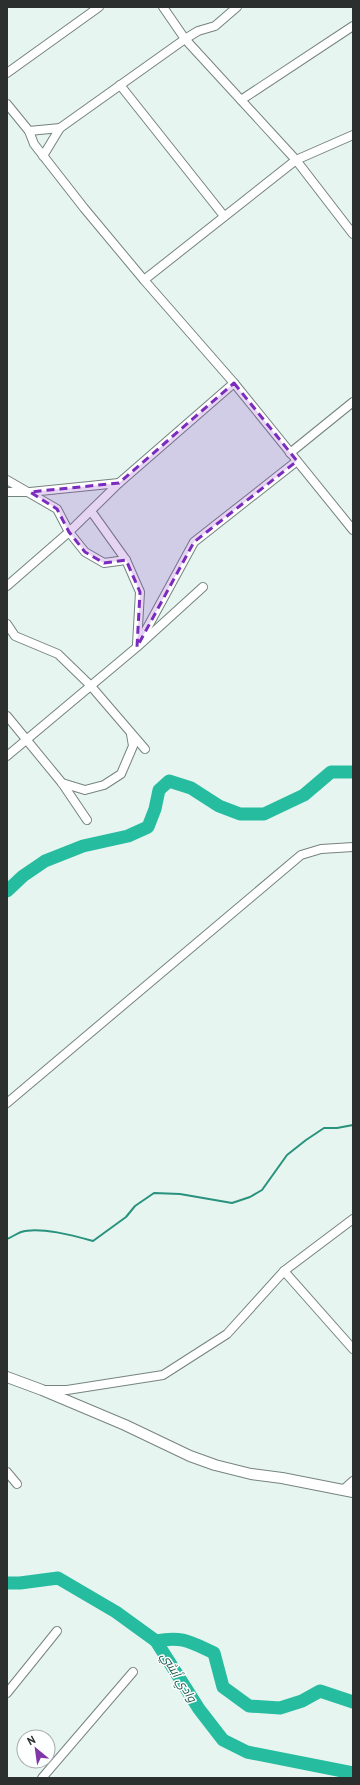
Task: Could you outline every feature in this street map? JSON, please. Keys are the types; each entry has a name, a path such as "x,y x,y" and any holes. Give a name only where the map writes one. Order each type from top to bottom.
{"street":[{"path":"7,73 99,7"},
{"path":"163,7 185,39 296,160 353,234"},
{"path":"43,156 60,128 185,39 198,31 215,26 237,7"},
{"path":"241,100 353,26"},
{"path":"120,86 224,216"},
{"path":"7,104 29,131 34,144 43,156 144,280 234,383 353,530"},
{"path":"29,131 60,128"},
{"path":"144,280 296,160 353,135"},
{"path":"7,586 69,532 119,483 234,383"},
{"path":"290,453 353,402"},
{"path":"137,647 194,542 297,461"},
{"path":"7,480 57,509 69,532 85,552 104,563 126,560"},
{"path":"7,492 30,492 119,483"},
{"path":"91,511 126,560 140,592 137,647"},
{"path":"7,756 137,647 203,587"},
{"path":"7,624 15,636 58,654 90,685 145,749"},
{"path":"7,716 62,783 87,820"},
{"path":"62,783 85,790 104,785 121,774 133,746 131,733"},
{"path":"7,1103 301,856 321,849 353,847"},
{"path":"42,1390 67,1390 163,1375 227,1334 284,1271 352,1220"},
{"path":"284,1271 353,1349"},
{"path":"7,1377 42,1390 190,1456 215,1465 251,1474 282,1478 348,1491 353,1481"},
{"path":"7,1472 17,1484"},
{"path":"7,1693 57,1631"},
{"path":"42,1778 133,1672"}],"highlighted area":[{"path":"234,383 297,461 194,542 137,647 140,592 126,560 104,563 85,552 69,532 57,509 30,492 119,483"}],"waterway":[{"path":"7,891 23,876 45,861 83,846 128,836 148,827 155,809 159,790 169,781 191,788 219,806 240,814 264,814 304,795 331,772 353,772"},
{"path":"7,1239 21,1232 37,1230 57,1232 93,1241 126,1217 135,1206 154,1193 180,1194 232,1203 250,1197 262,1190 287,1155 324,1128 337,1128 353,1125"},
{"name":"وادي أبشي","path":"7,1583 20,1583 58,1578 116,1612 156,1641 199,1709 223,1740 247,1752 353,1773"},
{"path":"156,1641 173,1639 186,1641 214,1653 223,1687 249,1706 280,1708 302,1701 320,1691 353,1702"}]}
